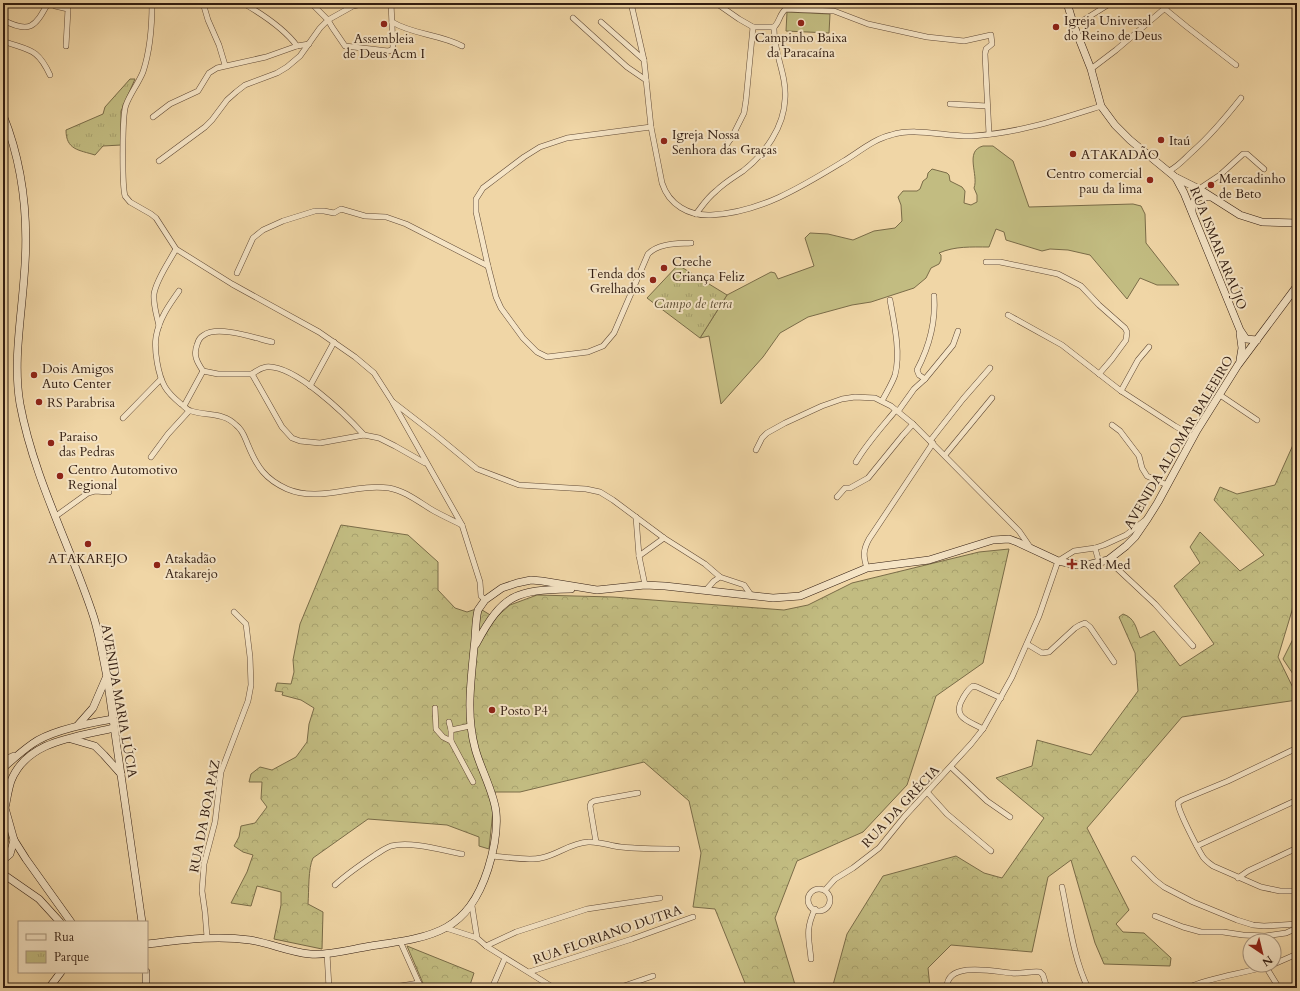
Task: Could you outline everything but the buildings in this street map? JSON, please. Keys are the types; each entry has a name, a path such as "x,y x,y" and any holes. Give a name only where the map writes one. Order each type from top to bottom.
{"main road":[{"path":"1067,3 1074,26 1091,68 1101,106 1130,140 1175,176 1240,215 1262,222 1297,222"},
{"name":"AVENIDA MARIA LÚCIA","path":"3,115 18,161 26,216 24,276 17,363 17,384 26,429 35,461 94,618 113,719 142,921"},
{"name":"RUA ISMAR ARAÚJO","path":"1175,176 1192,211 1240,330 1246,339 1257,340"},
{"path":"1192,211 1194,200 1199,197 1206,196 1213,198"},
{"name":"AVENIDA ALIOMAR BALEEIRO","path":"148,944 207,937 254,941 291,951 311,954 327,953 432,935 446,928 460,918 472,906 484,880 492,856 496,839 497,822 495,808 475,749 470,726 469,704 474,646 478,610 485,600 502,588 531,580 598,590 645,585 773,598 800,596 867,568 929,560 994,540 1008,539 1030,546 1058,561 1077,565 1087,565 1108,560 1135,537 1148,518 1194,437 1240,362 1297,286"},
{"name":"RUA ISMAR ARAÚJO","path":"1240,330 1242,348 1240,362"},
{"name":"AVENIDA ALIOMAR BALEEIRO","path":"474,646 488,621 498,609 518,595 542,590 587,589"},
{"path":"78,726 93,708 106,677"},
{"path":"3,768 32,743 40,739 78,726 113,719"},
{"path":"70,921 26,860 14,840 4,807 11,781 28,756 43,747 69,738 114,728"},
{"path":"69,738 95,746 121,774"},
{"path":"3,860 10,854 14,840"},
{"path":"3,874 39,900 59,921"},
{"path":"49,988 60,973"},
{"path":"146,973 146,988"}],"street":[{"path":"3,20 17,27 28,27 37,22 48,3"},
{"path":"56,3 55,6 68,9 66,46"},
{"path":"152,3 150,33 143,72 125,105 125,196 128,201 156,218 176,249 232,284 304,323 334,342 374,373 392,401 462,525 480,582 481,596 485,600"},
{"path":"202,3 219,45 225,65"},
{"path":"243,3 255,9 284,32 297,46"},
{"path":"158,161 212,120 236,92 245,86 262,80 288,66 300,56 328,20 353,6 368,3 391,3 392,50 388,51 345,46 328,20 311,3"},
{"path":"631,3 644,60 651,127 662,183 668,196 673,201 684,209 696,214 736,213 776,198 811,181 870,145 891,135 910,132 970,136 1014,132 1101,106"},
{"path":"716,3 753,27 774,27"},
{"path":"1074,26 1111,3"},
{"path":"1091,68 1116,50 1171,3"},
{"path":"696,214 715,191 744,170 757,158 768,145 778,128 783,116 786,99 785,85 774,36 774,27 777,24 781,13 786,9 834,11 868,24 927,37 964,41 991,35 992,44 986,49 985,54 989,134"},
{"path":"1164,9 1236,65"},
{"path":"573,18 628,67 646,80"},
{"path":"392,22 402,28 448,39 462,46"},
{"path":"601,22 644,60"},
{"path":"725,147 732,138 744,113 753,27"},
{"path":"3,41 34,52 44,62 50,75"},
{"path":"153,117 170,104 193,94 201,87 213,70 225,65 266,57 297,46 309,44"},
{"path":"1169,171 1176,167 1203,142 1229,114 1241,98"},
{"path":"950,104 987,106"},
{"path":"651,127 567,138 549,143 524,157 483,188 476,199 476,212 496,296 501,308 508,318 523,338 537,352 547,357 588,352 603,346 611,338 648,254 661,246 691,243"},
{"path":"1199,190 1220,175 1243,154 1247,154 1264,169"},
{"path":"237,273 253,238 263,230 306,213 324,211 334,213 341,208 365,216 386,217 406,224 488,266"},
{"path":"159,326 154,304 155,288 176,249"},
{"path":"986,262 1000,262 1066,277 1081,286 1099,306 1125,328 1127,336 1126,340 1099,374"},
{"path":"179,291 165,312 156,337 156,357 161,379 170,393 189,411 223,416 230,419 238,426 243,433 261,471 288,489 308,495 318,495 363,488 390,488 407,494 445,517 462,525"},
{"path":"925,379 917,370 925,355 931,335 935,308 934,296"},
{"path":"882,401 895,376 896,368 896,338 890,300"},
{"path":"1008,315 1062,345 1121,391 1194,437"},
{"path":"272,342 216,331 203,335 198,341 195,352 197,362 203,371 218,374 252,374 259,369 267,367 282,370 310,386 337,408 364,435"},
{"path":"856,462 865,448 953,345 958,331"},
{"path":"310,386 334,342"},
{"path":"1121,391 1138,360 1149,347"},
{"path":"867,568 864,551 869,539 932,442 963,399 990,368"},
{"path":"184,406 203,371"},
{"path":"252,374 282,427 292,438 300,441 320,443 364,435 379,438 426,463"},
{"path":"123,418 161,379"},
{"path":"1220,395 1257,420"},
{"path":"756,450 762,438 767,433 785,423 834,401 855,396 872,397 898,410 913,424 1019,531 1030,546"},
{"path":"945,456 992,398"},
{"path":"392,401 477,469 519,485 586,489 600,492 664,538 705,564 720,577 744,585 751,595"},
{"path":"151,458 168,434 189,411"},
{"path":"837,497 845,488 850,488 868,478 913,424"},
{"path":"1112,425 1120,431 1139,456 1146,476 1167,485"},
{"path":"56,516 88,493 95,491 109,492"},
{"path":"636,517 639,556 645,585"},
{"path":"1058,561 1074,551 1095,548 1126,535 1148,518"},
{"path":"639,556 664,538"},
{"path":"1095,548 1099,562"},
{"path":"1108,560 1155,604 1193,646"},
{"name":"RUA DA GRÉCIA","path":"825,890 835,879 853,868 878,848 904,816 928,793 983,729 1012,677 1027,644 1039,616 1058,561"},
{"path":"706,590 720,577"},
{"name":"RUA DA BOA PAZ","path":"207,937 202,890 204,864 215,822 221,772 248,701 251,685 250,657 246,624 241,617 234,612"},
{"path":"1027,644 1042,653 1049,652 1075,628 1086,623 1114,662"},
{"path":"983,729 961,716 958,710 966,692 973,686 1001,698"},
{"path":"435,708 436,729 443,737 451,741"},
{"path":"449,722 451,741 473,782"},
{"path":"451,730 470,726"},
{"path":"1297,748 1178,803 1178,808 1197,846 1208,862 1219,870 1271,890 1297,891"},
{"path":"3,760 21,753"},
{"path":"951,767 987,801 1010,817"},
{"path":"596,842 590,806 591,803 594,801 638,793"},
{"path":"928,793 951,818 991,851"},
{"path":"1197,846 1297,800"},
{"path":"492,856 533,859 542,858 575,844 596,842 627,848 677,849"},
{"path":"335,885 360,864 383,849 392,846 403,845 424,847 462,854"},
{"path":"1238,878 1248,871 1297,848"},
{"path":"1134,859 1164,887 1193,902 1237,920 1253,925 1264,926 1297,924"},
{"path":"1062,887 1074,949 1083,979 1088,988"},
{"path":"814,890 825,890 829,896 829,903 825,909 815,909 810,905 808,898 814,890"},
{"path":"486,946 516,932 586,909 660,898"},
{"path":"472,906 478,938"},
{"path":"811,959 808,932 810,919 815,909"},
{"path":"1155,916 1201,932 1223,932 1265,936 1286,933 1297,928"},
{"name":"RUA FLORIANO DUTRA","path":"529,972 693,917"},
{"path":"446,928 478,938 486,946 554,988"},
{"path":"388,988 420,986 400,941"},
{"path":"327,953 330,988"},
{"path":"1282,961 1297,954"},
{"path":"492,988 506,958"},
{"path":"947,988 948,980 960,972 969,970 1021,974 1040,972 1046,985 1055,988"},
{"path":"1187,988 1203,981 1242,972"},
{"path":"1272,973 1279,988"},
{"path":"618,988 654,976"}],"green space":[{"path":"787,12 830,14 829,33 786,31"},
{"path":"130,79 135,79 121,111 121,145 103,146 95,155 74,148 68,142 66,130 103,114 105,107"},
{"path":"983,146 993,146 1013,161 1029,207 1133,204 1141,206 1145,214 1146,243 1179,285 1157,285 1140,278 1127,299 1090,255 1068,250 1050,249 1042,251 1006,240 1004,232 996,229 989,247 957,248 939,253 941,255 941,260 939,264 931,268 926,278 914,288 871,302 852,305 808,317 780,333 763,357 721,404 709,336 700,338 727,295 771,272 775,273 778,279 814,266 805,238 810,233 828,234 853,240 874,231 895,228 902,221 901,205 898,197 903,191 917,191 920,189 923,181 927,178 928,173 932,169 947,173 950,181 962,187 965,191 964,203 971,205 977,202 977,195 974,188 975,177 973,158 977,149"},
{"name":"Campo de terra","path":"678,265 727,295 700,338 647,298"},
{"path":"1297,436 1297,481 1295,488 1297,490 1297,594 1278,657 1297,696 1297,700 1182,717 1087,828 1129,910 1116,924 1123,932 1144,933 1171,958 1170,966 1104,964 1095,943 1071,860 1048,877 1032,952 951,945 928,968 930,988 830,988 833,985 847,934 883,876 956,856 984,873 1002,878 1044,818 996,778 1032,766 1037,740 1091,755 1138,691 1135,653 1119,617 1123,614 1133,621 1140,638 1154,631 1180,666 1214,644 1174,586 1200,563 1190,547 1200,532 1240,571 1264,555 1214,500 1220,487 1237,494 1275,485"},
{"path":"341,525 408,535 438,562 438,590 455,608 467,612 479,608 495,618 510,605 537,595 613,597 784,610 808,605 852,583 979,552 1009,549 983,663 936,696 907,785 863,832 797,861 775,918 796,988 747,988 715,909 693,907 701,853 689,801 644,762 520,792 495,792 489,849 479,846 479,837 447,825 368,819 313,858 311,862 308,904 323,912 322,949 274,939 281,905 281,892 257,886 251,906 231,903 247,872 253,855 243,852 234,846 239,837 241,826 255,823 267,807 261,799 262,782 249,782 251,774 260,767 272,770 296,757 307,742 309,724 314,708 301,700 282,695 283,692 275,691 277,683 291,684 294,672 293,660 300,624"},
{"path":"1297,631 1297,680 1283,659"},
{"path":"3,815 9,834 6,850 3,854"},
{"path":"407,946 474,973 469,988 425,988"}],"place":[{"name":"Campinho Baixa da Paracaína","path":"801,23"},
{"name":"Assembleia de Deus Acm I","path":"384,24"},
{"name":"Igreja Universal do Reino de Deus","path":"1056,27"},
{"name":"Itaú","path":"1161,140"},
{"name":"Igreja Nossa Senhora das Graças","path":"664,141"},
{"name":"ATAKADÃO","path":"1073,154"},
{"name":"Centro comercial pau da lima","path":"1150,180"},
{"name":"Mercadinho de Beto","path":"1211,185"},
{"name":"Creche Criança Feliz","path":"664,268"},
{"name":"Tenda dos Grelhados","path":"653,280"},
{"name":"Dois Amigos Auto Center","path":"34,375"},
{"name":"RS Parabrisa","path":"39,402"},
{"name":"Paraiso das Pedras","path":"51,443"},
{"name":"Centro Automotivo Regional","path":"60,476"},
{"name":"ATAKAREJO","path":"88,544"},
{"name":"Red Med","path":"1072,564"},
{"name":"Atakadão Atakarejo","path":"157,565"},
{"name":"Posto P4","path":"492,710"}]}
